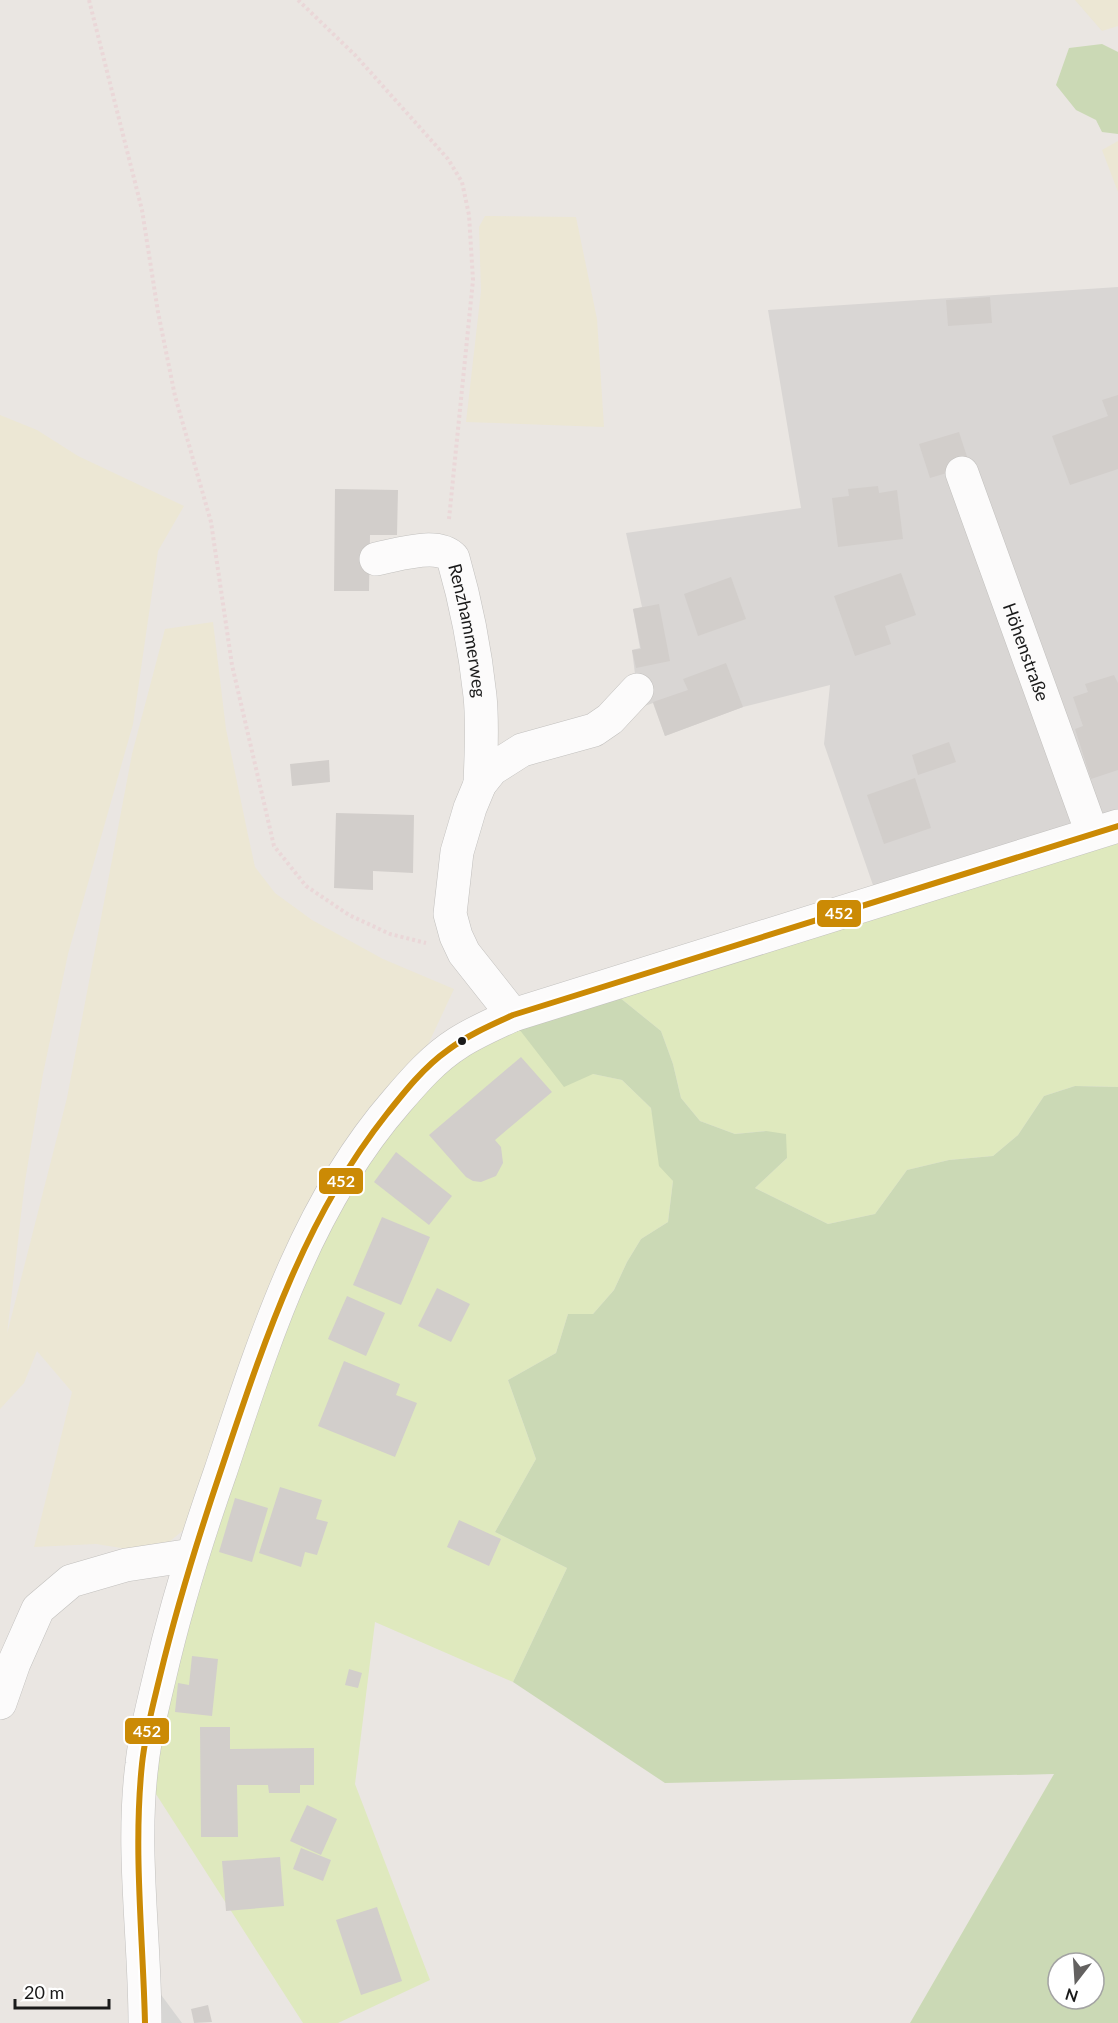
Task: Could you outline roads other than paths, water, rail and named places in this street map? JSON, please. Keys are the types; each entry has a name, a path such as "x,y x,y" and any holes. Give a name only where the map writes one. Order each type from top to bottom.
{"street":[{"name":"Höhenstraße","path":"145,2023 138,1839 139,1790 146,1737 174,1615 263,1345 319,1216 339,1180 382,1118 437,1059 457,1043 513,1016 1105,829 962,473"},
{"name":"Renzhammerweg","path":"376,559 429,549 440,549 453,558 471,634 480,697 482,731 480,784"},
{"name":"Renzhammerweg","path":"513,1016 464,953 450,914 457,852 470,808 480,784 492,769 509,756 522,750 594,730 610,719 637,690"},
{"path":"0,1703 14,1663 38,1609 71,1581 126,1565 192,1555"}]}
